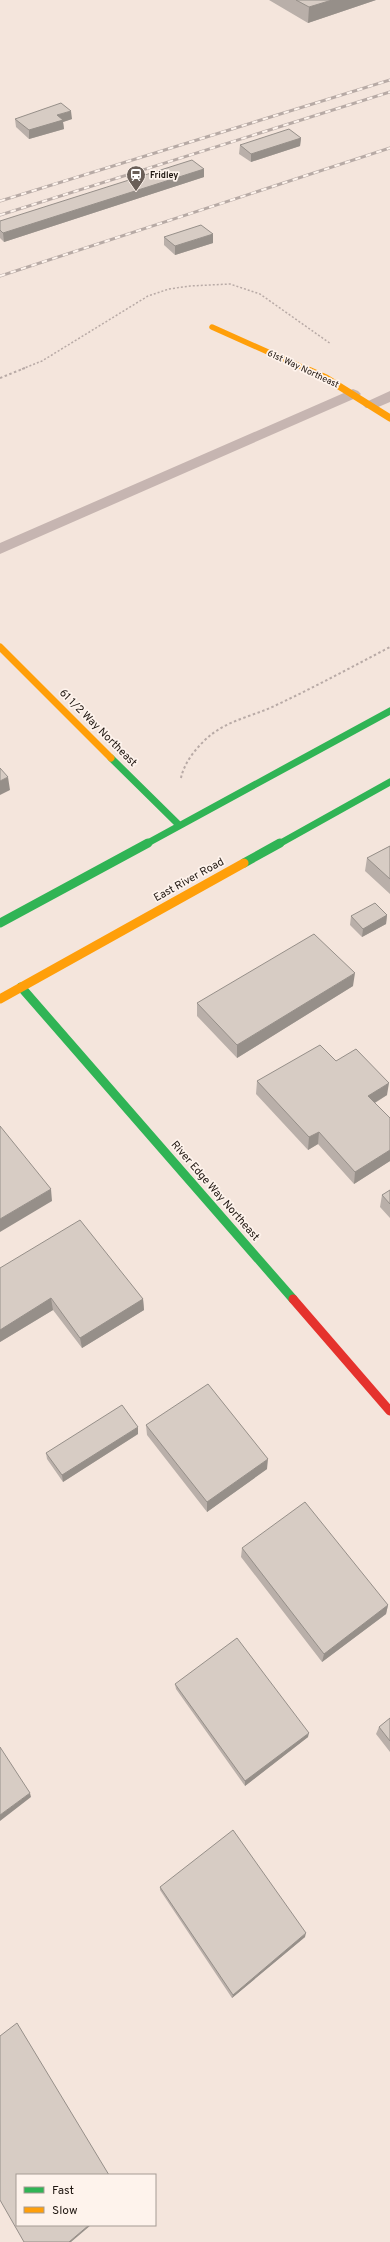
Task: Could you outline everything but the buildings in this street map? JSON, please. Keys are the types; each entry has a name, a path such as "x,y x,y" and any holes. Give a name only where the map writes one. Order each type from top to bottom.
{"street":[{"name":"61st Way Northeast","path":"212,327 326,378 354,394 390,418"},
{"name":"61 1/2 Way Northeast","path":"0,647 179,825"},
{"path":"0,923 390,711"},
{"name":"East River Road","path":"0,999 390,782"},
{"name":"River Edge Way Northeast","path":"21,987 390,1411"}],"lane":[{"path":"0,549 354,394"},
{"path":"371,405 390,396"}],"path":[{"path":"179,825 181,773 210,735 225,725 268,708 390,647"}],"railway":[{"path":"0,201 390,80"},
{"path":"0,215 390,92"},
{"path":"0,276 390,148"}],"traffic: fast":[{"path":"0,923 390,711"},
{"path":"111,758 179,825"},
{"path":"244,863 390,782"},
{"path":"21,987 293,1299"}],"traffic: slow":[{"path":"212,327 326,378 390,418"},
{"path":"0,647 111,758"},
{"path":"0,999 244,863"}],"traffic: jam":[{"path":"293,1299 390,1411"}],"place":[{"name":"Fridley","path":"136,192"}]}
